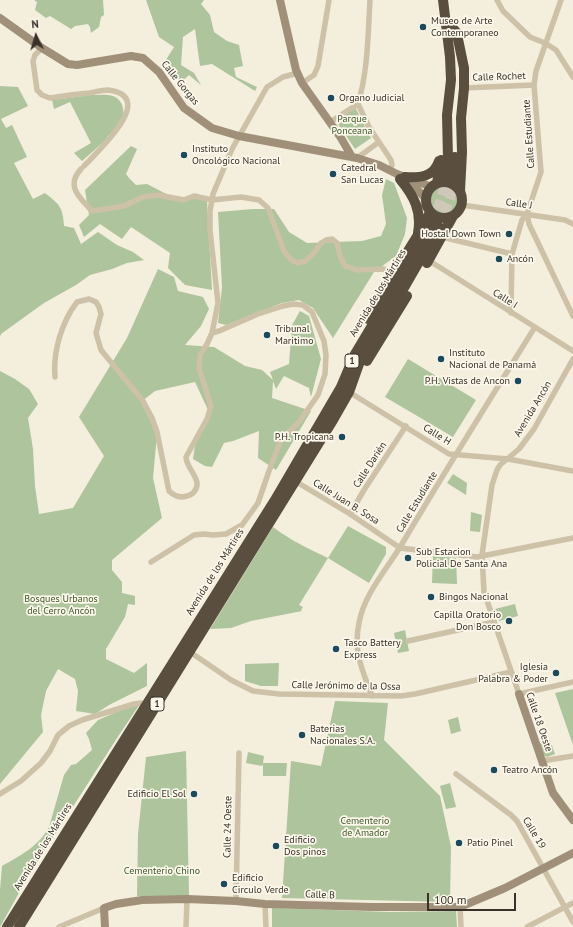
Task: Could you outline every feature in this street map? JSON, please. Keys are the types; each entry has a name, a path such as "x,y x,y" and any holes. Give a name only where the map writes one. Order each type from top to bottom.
{"highway":[{"path":"444,5 457,56 459,77 454,117 455,158 450,174"},
{"path":"349,392 428,260 438,230 454,216 462,205 462,196 460,191 462,152 461,118 464,68 462,53 456,32 449,28"},
{"path":"435,185 441,165 442,111 449,28"},
{"path":"398,175 421,177 429,174 434,170 441,155"},
{"path":"398,175 416,202 419,219 418,236"},
{"path":"454,216 449,218 439,218 430,212 426,199 429,190 442,182 452,184 460,191"},
{"path":"327,410 349,354 395,272 418,236 430,212"},
{"name":"Avenida de los Mártires","path":"19,927 349,392 360,362 372,338 438,230"},
{"name":"Avenida de los Mártires","path":"7,927 239,558 341,387 355,354 438,230"}],"street":[{"path":"280,0 298,73 302,83 354,158 379,142"},
{"path":"302,83 314,75 318,66 329,0"},
{"path":"370,0 365,70 358,104 369,127 391,160 392,165 398,175"},
{"path":"497,0 502,11 530,37 545,43 556,50 573,77"},
{"name":"Calle Estudiante","path":"511,313 512,254 522,220 527,214 541,172 534,85 536,71 561,0"},
{"name":"Calle Gorgas","path":"0,18 42,48 68,64 77,65 131,56 143,58 159,72 184,108 212,128 239,136 354,158 398,175 435,185"},
{"path":"42,48 35,55 33,61 37,90 42,96 50,98 107,90 120,93 128,102 125,118 117,131 75,175 73,183 75,189 80,198 92,211 124,206 143,197 153,196 184,200 194,196 212,200 240,197 259,200 268,208 284,251 291,260 298,263 305,261 314,253 321,243 332,239 337,243 340,256 345,266 357,270 383,269 395,272"},
{"path":"55,377 54,362 64,323 77,302 89,299 96,302 101,314 96,332 101,350 143,401 146,407 157,432 169,491 178,496 191,495 195,491 197,486 196,480 186,461 186,457 207,419 211,406 199,368 200,355 212,332 218,303 210,230 210,211 212,200 232,149 267,87 283,77 298,73"},
{"name":"Calle Rochet","path":"464,88 534,85"},
{"path":"330,122 358,104"},
{"name":"Calle Gorgas","path":"398,175 415,187 426,199"},
{"name":"Calle J","path":"462,205 565,220 573,224"},
{"path":"527,214 529,224 573,316"},
{"path":"438,230 512,254"},
{"name":"Calle I","path":"428,260 573,351"},
{"path":"151,562 194,535 226,534 242,525 258,503 281,440 299,422 318,395 325,374 326,355 324,341 312,312 303,305 293,304 283,306 258,314 219,331 212,332"},
{"name":"Calle Estudiante","path":"372,696 357,654 356,640 362,608 400,548 455,455 535,328"},
{"name":"Avenida Ancón","path":"482,555 492,486 496,470 519,449 534,429 573,359"},
{"name":"Calle H","path":"349,392 449,454 508,459 573,471"},
{"name":"Calle Darién","path":"350,514 371,478 406,426"},
{"name":"Calle Juan B. Sosa","path":"295,480 350,514 400,548 477,556 573,538"},
{"name":"Calle 18 Oeste","path":"482,555 484,592 518,694 553,792 573,820"},
{"path":"408,641 494,622"},
{"name":"Calle Jerónimo de la Ossa","path":"190,652 231,680 253,691 279,694 401,696 511,672"},
{"path":"518,694 573,682"},
{"path":"0,794 21,781 41,763 50,751 58,735 68,726 82,720 134,704 141,703 146,706"},
{"name":"Calle 24 Oeste","path":"236,901 237,812 240,753"},
{"path":"542,761 573,756"},
{"name":"Calle 19","path":"456,774 517,821 544,867 573,922"},
{"name":"Calle B","path":"59,927 116,904 142,900 187,899 265,904 371,907 460,907 505,888 573,853"},
{"path":"186,927 187,899"},
{"path":"527,927 573,903"},
{"path":"265,904 266,927"},
{"path":"460,907 462,927"},
{"path":"104,908 105,927"}],"green space":[{"path":"34,0 103,0 104,15 101,17 99,27 91,33 88,24 75,26 71,29 50,16 46,18 35,10 37,2"},
{"path":"146,0 204,0 201,4 210,15 214,32 227,41 239,45 243,66 234,68 236,77 257,87 255,91 212,64 200,66 195,29 183,37 181,65 194,73 201,85 189,75 180,83 169,67 164,63 174,47 159,37"},
{"path":"0,86 18,87 28,106 1,119 6,128 12,125 27,157 14,163 33,199 45,193 54,200 63,214 64,226 74,228 81,244 98,232 117,245 133,252 144,260 127,263 90,275 76,285 44,303 1,334 0,337"},
{"path":"91,95 105,95 117,98 122,105 123,117 118,126 107,137 107,139 82,161 74,153 91,143 70,102 54,109 52,100"},
{"name":"Parque Ponceana","path":"355,107 371,138 355,149 336,121"},
{"path":"131,146 137,149 126,174 136,185 147,184 180,201 198,197 207,201 212,290 185,285 168,268 170,253 131,227 122,239 100,224 84,237 79,225 89,215 85,190"},
{"path":"386,179 394,183 407,218 405,234 396,256 374,272 333,338 313,308 299,300 282,303 226,325 218,323 222,287 218,212 274,209 289,232 307,243 362,241 381,236 386,224 382,195"},
{"path":"444,186 454,190 458,200 454,210 444,214 434,210 430,200 434,190"},
{"name":"Bosques Urbanos del Cerro Ancón","path":"158,269 174,277 178,291 203,297 209,309 201,326 185,345 214,347 245,366 262,370 273,380 270,372 289,364 292,325 300,311 309,316 321,359 311,397 309,388 284,376 276,389 273,381 272,398 311,411 276,470 258,458 259,431 224,443 212,467 205,466 193,459 196,438 209,412 195,382 155,391 141,402 157,434 153,478 162,518 112,560 112,570 122,582 122,593 135,596 135,605 128,604 125,617 106,649 106,659 134,673 147,663 147,686 109,705 95,714 76,711 78,691 75,679 58,669 46,691 41,715 43,732 0,784 0,371 29,389 38,404 28,418 33,449 35,486 39,514 73,508 104,456 79,417 127,338"},
{"path":"408,359 476,400 453,437 385,397"},
{"path":"453,474 467,483 466,495 447,483"},
{"path":"471,512 482,515 480,532 470,531"},
{"path":"348,526 386,547 386,554 369,583 328,558"},
{"path":"273,527 307,548 328,558 299,605 303,607 301,610 302,611 251,621 231,628 210,629"},
{"path":"433,556 456,558 457,584 432,583"},
{"path":"515,604 518,616 499,621 495,609"},
{"path":"405,630 409,651 398,653 394,633"},
{"path":"279,663 278,686 261,686 245,681 245,664"},
{"path":"573,689 573,745 555,693"},
{"path":"142,701 29,875 0,927 0,890 2,866 28,850 45,834 49,827 64,775 71,765 76,764 92,750 86,733 98,720"},
{"name":"Cementerio de Amador","path":"335,701 388,703 384,740 440,796 451,847 450,902 282,898 291,761 321,766"},
{"path":"458,717 461,731 451,734 448,720"},
{"path":"550,740 555,754 547,757 543,755 539,744"},
{"name":"Cementerio Chino","path":"186,751 189,896 137,896 138,834 146,757"},
{"path":"248,752 264,756 263,763 287,763 286,776 263,776 263,764 262,766 246,763"},
{"path":"450,783 456,807 446,809 440,786"},
{"path":"272,908 389,912 456,911 457,927 272,927"}],"tunnel":[{"path":"433,224 447,174"},
{"path":"439,227 450,199 454,175"}],"place":[{"name":"Museo de Arte Contemporaneo","path":"423,27"},
{"name":"Organo Judicial","path":"331,98"},
{"name":"Instituto Oncológico Nacional","path":"184,155"},
{"name":"Catedral San Lucas","path":"333,174"},
{"name":"Hostal Down Town","path":"509,234"},
{"name":"Ancón","path":"499,259"},
{"name":"Tribunal Maritimo","path":"267,335"},
{"name":"Instituto Nacional de Panamá","path":"441,359"},
{"name":"P.H. Vistas de Ancon","path":"518,381"},
{"name":"P.H. Tropicana","path":"342,437"},
{"name":"Sub Estacion Policial De Santa Ana","path":"408,558"},
{"name":"Bingos Nacional","path":"431,597"},
{"name":"Capilla Oratorio Don Bosco","path":"509,621"},
{"name":"Tasco Battery Express","path":"336,649"},
{"name":"Iglesia Palabra & Poder","path":"556,673"},
{"name":"Baterias Nacionales S.A.","path":"302,735"},
{"name":"Teatro Ancón","path":"494,770"},
{"name":"Edificio El Sol","path":"194,794"},
{"name":"Patio Pinel","path":"459,843"},
{"name":"Edificio Dos pinos","path":"276,846"},
{"name":"Edificio Circulo Verde","path":"224,884"}]}
